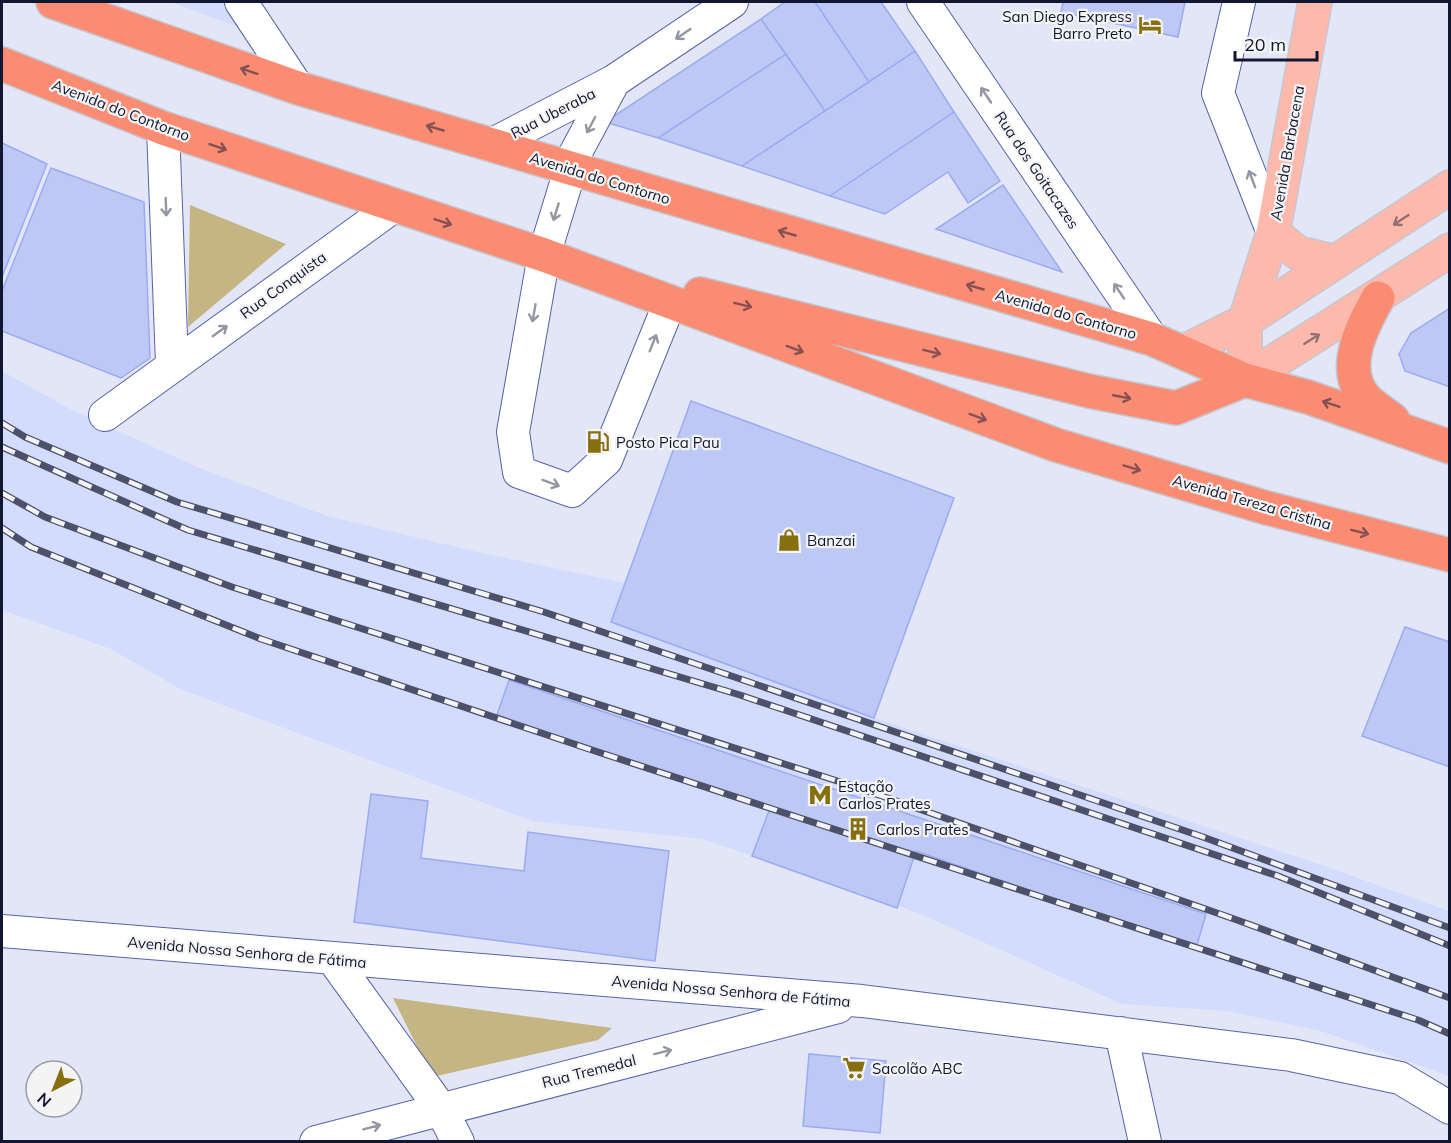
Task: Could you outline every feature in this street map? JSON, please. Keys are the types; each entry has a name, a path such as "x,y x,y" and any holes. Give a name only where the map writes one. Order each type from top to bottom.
{"highway":[{"name":"Avenida do Contorno","path":"53,2 298,88 1152,339"},
{"name":"Avenida do Contorno","path":"2,64 163,128 544,255 1056,445"},
{"path":"544,255 1089,391 1176,408 1245,380"},
{"path":"1378,298 1358,334 1354,365 1356,384 1366,399 1406,430"},
{"path":"1152,339 1245,380 1308,397 1449,447"},
{"name":"Avenida Tereza Cristina","path":"1056,445 1267,508 1449,555"}],"main road":[{"name":"Avenida Barbacena","path":"1245,380 1245,321 1273,233 1315,2"},
{"path":"1183,352 1245,321 1449,188"},
{"path":"1273,233 1298,253 1336,262"},
{"path":"1245,380 1378,298 1449,250"}],"street":[{"path":"241,2 298,88"},
{"name":"Rua Uberaba","path":"491,145 614,81 732,2"},
{"name":"Rua dos Goitacazes","path":"923,2 1152,339"},
{"name":"Avenida Barbacena","path":"1239,2 1218,93 1273,233"},
{"name":"Rua Uberaba","path":"614,81 569,169 544,255 513,432 519,472 572,491 606,460 670,302"},
{"path":"163,128 172,364"},
{"name":"Rua Conquista","path":"105,415 172,364 394,206"},
{"name":"Avenida Nossa Senhora de Fátima","path":"2,932 862,1001 1291,1055 1400,1078 1449,1107"},
{"path":"333,959 441,1109 458,1142"},
{"name":"Rua Tremedal","path":"315,1142 862,1001"},
{"path":"1121,1033 1145,1142"}],"shaded area":[{"path":"171,2 234,2 257,34"},
{"path":"190,205 286,244 188,327"},
{"path":"2,371 72,410 197,467 327,516 482,553 625,583 612,622 874,718 1322,865 1449,911 1449,1076 1321,1031 1227,1011 1122,1004 918,913 703,839 532,821 180,689 111,649 2,610"},
{"path":"393,998 612,1028 598,1040 432,1077"}],"building":[{"path":"785,2 815,2 869,82 825,111 761,19"},
{"path":"815,2 881,2 915,51 869,82"},
{"name":"San Diego Express Barro Preto","path":"1063,2 1185,2 1178,37 1061,12"},
{"path":"761,19 786,54 658,138 605,122"},
{"path":"915,51 954,112 830,196 742,166"},
{"path":"786,54 825,111 742,166 658,138"},
{"path":"954,112 1000,181 968,203 948,172 885,214 830,196"},
{"path":"2,143 47,164 2,277"},
{"path":"51,168 144,202 150,358 121,378 2,331 2,291"},
{"path":"1003,185 1062,272 936,229"},
{"path":"1450,308 1450,387 1405,371 1399,354 1411,333"},
{"name":"Banzai","path":"691,401 954,498 874,718 611,622"},
{"path":"1405,627 1450,642 1450,767 1362,736"},
{"name":"Carlos Prates","path":"509,680 1206,914 1196,948 916,851 897,908 752,856 770,808 497,715"},
{"path":"371,794 428,801 421,858 524,871 528,832 669,851 655,961 354,922"},
{"path":"809,1054 886,1061 880,1133 803,1126"}],"railway":[{"path":"2,423 25,437 177,502 544,612 1203,837 1450,928"},
{"path":"2,447 188,530 740,695 1278,876 1450,946"},
{"path":"2,493 45,517 232,587 856,787 1237,920 1450,998"},
{"path":"2,528 31,547 261,639 595,751 1418,1020 1450,1034"}],"place":[{"name":"San Diego Express Barro Preto","path":"1150,25"},
{"name":"Posto Pica Pau","path":"598,442"},
{"name":"Banzai","path":"789,540"},
{"name":"Estação Carlos Prates","path":"820,795"},
{"name":"Carlos Prates","path":"858,829"},
{"name":"Sacolão ABC","path":"854,1068"}]}
